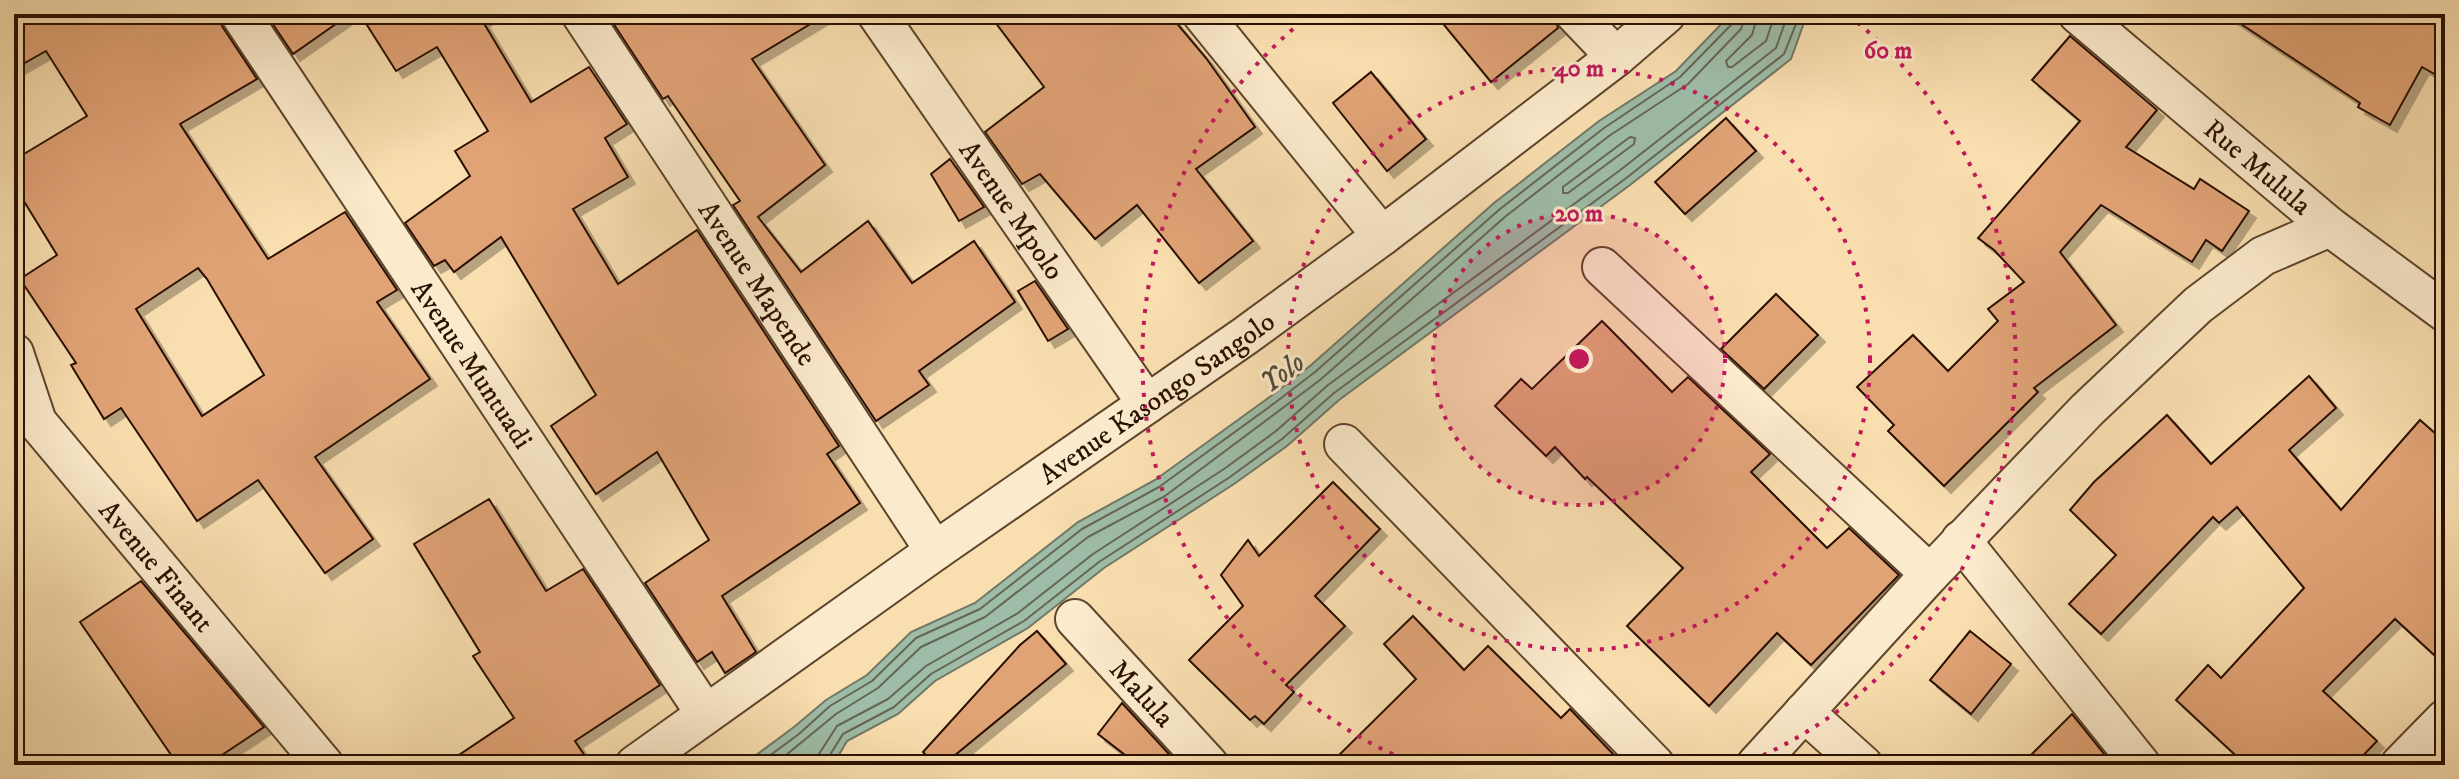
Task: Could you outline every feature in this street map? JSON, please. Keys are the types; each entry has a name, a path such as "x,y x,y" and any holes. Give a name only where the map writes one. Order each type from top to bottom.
{"street":[{"name":"Avenue Muntuadi","path":"240,14 705,713"},
{"name":"Avenue Mapende","path":"581,14 935,551"},
{"name":"Avenue Mpolo","path":"877,14 1147,404"},
{"path":"1202,14 1382,236"},
{"path":"1575,14 1616,57"},
{"name":"Avenue Kasongo Sangolo","path":"635,765 1382,236 1616,57 1666,14"},
{"name":"Rue Mulula","path":"2078,14 2330,227 2445,312"},
{"path":"1756,765 1961,540 2087,410 2198,305 2263,256 2330,227"},
{"path":"1602,267 1930,574"},
{"name":"Avenue Finant","path":"14,353 37,422 324,765"},
{"path":"1344,444 1655,765"},
{"path":"1961,540 2141,765"},
{"name":"Malula","path":"1075,619 1209,765"},
{"path":"1804,712 1863,765"},
{"path":"2400,765 2445,719"}],"water":[{"path":"1731,14 1814,14 1805,20 1791,59 1630,185 1339,400 1287,446 1234,484 1104,568 1028,628 935,681 898,714 847,741 833,765 743,765 826,700 867,675 911,632 975,603 1078,522 1155,480 1271,396 1310,366 1494,203 1599,121 1676,71"}],"building":[{"path":"14,14 218,14 222,26 257,79 180,124 268,259 345,212 397,290 377,302 430,379 315,457 373,539 325,573 258,480 197,521 121,408 104,419 71,365 76,363 20,279 57,255 14,185 14,160 87,116 46,51 14,69","holes":["198,268 264,375 202,416 136,309"]},
{"path":"266,14 350,14 293,54"},
{"path":"360,14 492,14 482,20 531,102 589,67 627,124 605,138 628,177 573,209 618,284 697,230 839,446 827,454 860,503 722,596 756,652 725,673 712,652 697,662 645,583 709,540 657,452 596,494 551,426 596,395 501,237 454,272 445,260 434,266 405,223 470,176 455,151 488,131 437,47 396,71"},
{"path":"607,14 827,14 752,59 825,165 758,217 801,272 868,221 912,283 974,241 1015,302 919,371 929,385 876,421 733,205 740,201 668,96 663,99"},
{"path":"989,14 1169,14 1206,58 1255,127 1196,169 1253,241 1199,283 1137,205 1095,239 1040,174 1022,184 985,132 1044,87"},
{"path":"1435,14 1554,14 1558,28 1491,82"},
{"path":"2226,14 2445,14 2445,80 2422,67 2390,125 2358,107 2360,103"},
{"path":"2070,36 2157,110 2126,147 2194,189 2200,179 2249,211 2222,251 2206,240 2192,262 2101,205 2060,252 2116,325 2034,388 2038,392 1944,486 1888,431 1894,425 1857,387 1913,335 1948,371 1998,321 1988,309 2024,282 1978,238 2080,121 2032,80"},
{"path":"1371,72 1426,139 1387,171 1333,103"},
{"path":"1726,118 1756,151 1685,214 1655,182"},
{"path":"950,159 984,207 959,221 931,174"},
{"path":"1035,281 1068,329 1048,341 1018,291"},
{"path":"1776,294 1818,335 1764,389 1721,349"},
{"path":"1602,321 1672,392 1688,377 1770,454 1751,472 1827,548 1849,528 1899,575 1811,665 1777,633 1709,706 1627,626 1683,568 1587,477 1585,479 1555,447 1546,456 1495,406 1521,379 1532,389"},
{"path":"2309,376 2336,408 2289,450 2341,510 2420,420 2445,442 2445,665 2395,619 2323,691 2377,741 2354,765 2246,765 2176,700 2208,665 2221,678 2304,588 2237,507 2219,523 2213,517 2101,634 2069,604 2116,555 2070,510 2094,482 2167,415 2211,464"},
{"path":"1333,482 1380,529 1315,596 1345,626 1286,685 1294,692 1264,724 1255,716 1250,720 1189,660 1243,606 1221,575 1248,540 1259,556"},
{"path":"489,499 546,591 583,569 660,685 575,741 591,765 444,765 514,718 473,656 480,652 414,544"},
{"path":"141,581 264,727 207,765 178,765 80,622"},
{"path":"1413,616 1464,670 1488,646 1561,718 1570,709 1613,754 1602,765 1329,765 1416,679 1384,644"},
{"path":"1037,631 1066,664 943,765 935,765 923,752 1020,645"},
{"path":"1970,631 2011,664 1971,714 1930,680"},
{"path":"1122,703 1179,765 1138,765 1098,734"},
{"path":"2072,714 2113,765 2021,765"}],"water label":[{"name":"Yolo","path":"1282,372"}]}
